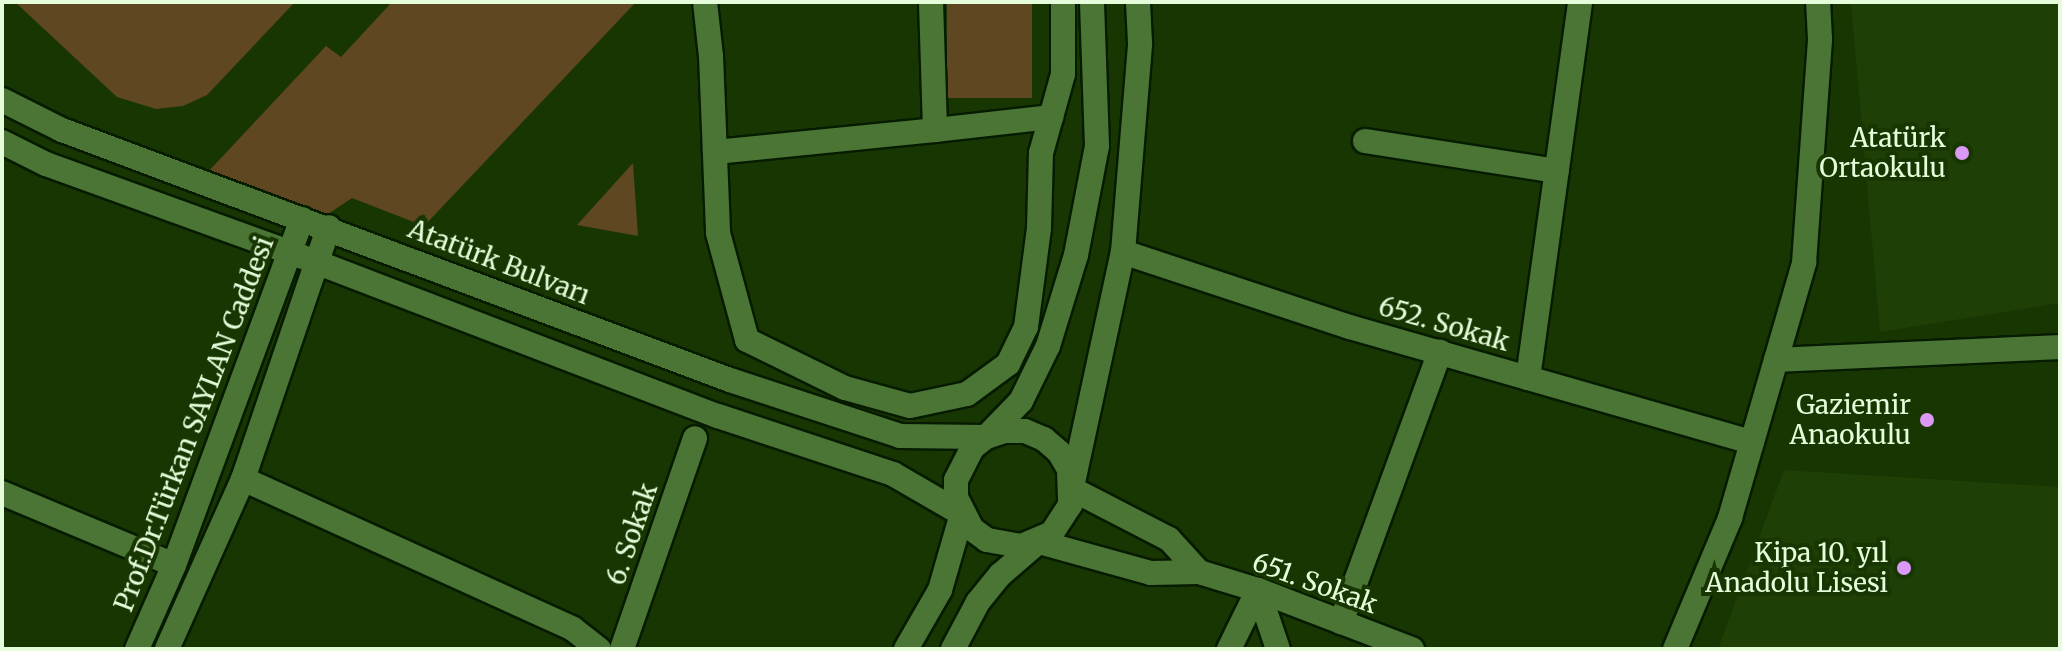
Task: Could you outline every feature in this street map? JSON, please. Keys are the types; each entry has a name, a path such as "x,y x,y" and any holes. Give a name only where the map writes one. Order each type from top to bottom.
{"street":[{"path":"705,2 718,233 747,340 845,388 910,406 967,394 1008,364 1026,327 1039,228 1041,153 1063,74 1063,2"},
{"path":"931,2 935,130"},
{"path":"906,649 940,590 962,514 956,498 961,463 1021,401 1048,346 1076,255 1097,146 1092,2"},
{"path":"953,649 978,602 1000,575 1063,520 1072,489 1123,252 1140,43 1138,2"},
{"path":"1528,378 1580,2"},
{"path":"1675,649 1730,518 1804,263 1820,39 1818,2"},
{"name":"Atatürk Bulvarı","path":"2,100 62,130 329,227 730,380 900,436 986,437 1005,431 1025,431 1044,439 1059,452 1069,469 1072,489"},
{"path":"715,152 1051,117"},
{"path":"1365,141 1557,171"},
{"path":"2,142 46,164 316,262 718,416 893,474 962,514 987,540 1004,546 1039,542 1151,573 1199,572"},
{"name":"Prof.Dr.Türkan SAYLAN Caddesi","path":"137,649 174,565 302,219"},
{"path":"167,649 243,479 329,227"},
{"name":"652. Sokak","path":"1123,252 1440,352 1752,442"},
{"path":"1776,360 2060,347"},
{"path":"1341,622 1440,352"},
{"name":"6. Sokak","path":"622,649 695,438"},
{"path":"243,479 573,629 599,649"},
{"path":"1072,489 1169,539 1199,572"},
{"path":"2,493 174,565"},
{"name":"651. Sokak","path":"1199,572 1258,590 1412,649"},
{"path":"1229,649 1258,590"},
{"path":"1258,590 1278,649"}],"shaded area":[{"path":"15,2 295,2 207,95 183,106 156,109 117,97"},
{"path":"392,2 636,2 424,226 352,198 322,218 205,175 326,46 341,57"},
{"path":"947,2 1032,2 1032,98 947,98"},
{"name":"Atatürk Ortaokulu","path":"1851,2 2060,2 2060,303 1880,332"},
{"path":"633,163 638,236 577,225"},
{"name":"Kipa 10. yıl Anadolu Lisesi","path":"1784,470 2060,487 2060,649 1718,649"}],"place":[{"name":"Atatürk Ortaokulu","path":"1962,153"},
{"name":"Gaziemir Anaokulu","path":"1927,420"},
{"name":"Kipa 10. yıl Anadolu Lisesi","path":"1904,568"}]}
